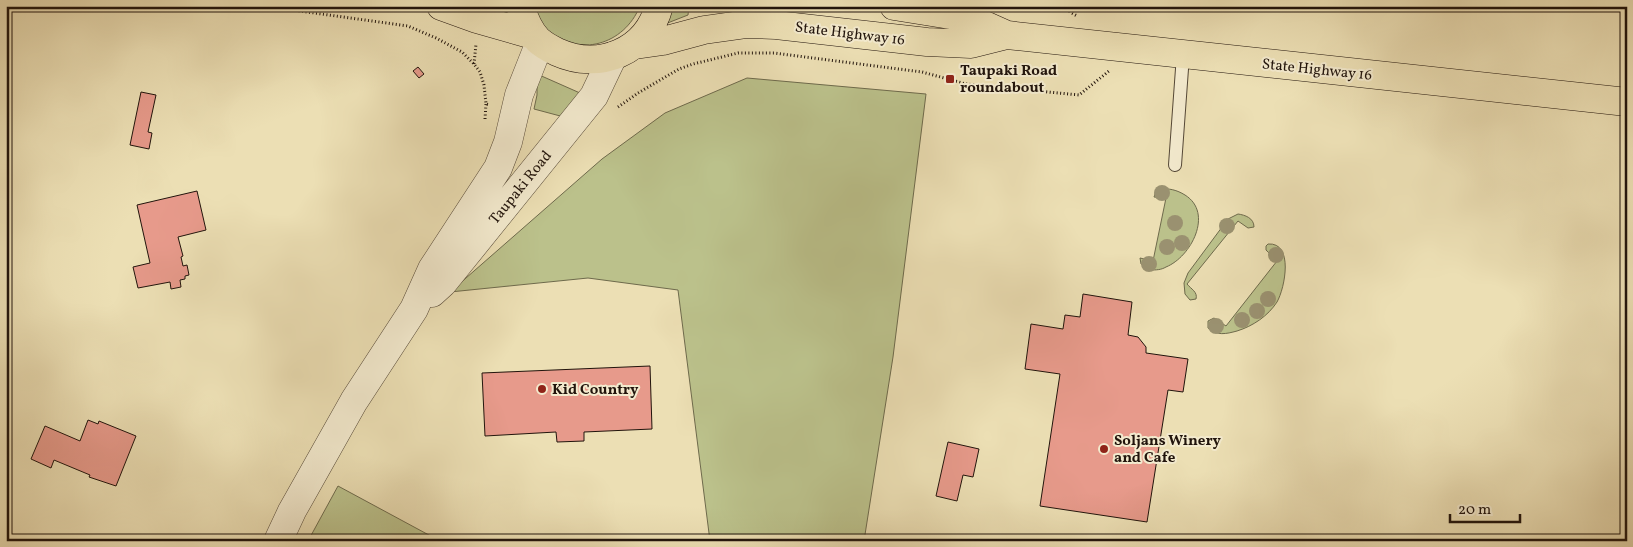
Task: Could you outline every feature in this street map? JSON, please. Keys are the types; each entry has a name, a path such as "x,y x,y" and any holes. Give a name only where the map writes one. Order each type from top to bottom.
{"main road":[{"path":"441,6 536,38"},
{"path":"520,6 524,19 536,38"},
{"path":"624,51 644,35 659,6"},
{"name":"State Highway 16","path":"894,6 969,18 1007,35 1627,102"},
{"name":"State Highway 16","path":"536,38 566,56 590,60 704,30 748,24 776,24 971,44 1007,35"}],"street":[{"name":"Taupaki Road","path":"278,541 292,511 354,401 414,309 432,269 498,168 508,142 536,38"},
{"name":"Taupaki Road","path":"414,309 443,284 476,240 594,96 624,51"}],"lane":[{"path":"1175,165 1183,54"}],"path":[{"path":"264,6 408,26 436,38 462,52 480,72 484,85 485,119"},
{"path":"474,64 476,48"},
{"path":"613,112 638,93 679,69 738,53 774,53 922,72 966,84 1079,96 1088,88"},
{"path":"486,104 498,106"}],"green space":[{"path":"532,6 640,6 633,19 612,38 586,45 572,44 559,39 546,30"},
{"path":"670,6 689,6 688,15 665,24"},
{"path":"537,74 580,93 564,117 534,109 537,95"},
{"path":"747,78 926,94 893,357 864,541 710,541 678,290 588,278 450,292 602,159 665,113"},
{"path":"1159,189 1173,190 1185,195 1194,203 1198,212 1198,223 1196,234 1184,254 1164,268 1150,270 1141,264 1140,258 1153,261 1166,198 1154,197"},
{"path":"1238,214 1251,219 1254,227 1248,228 1238,221 1187,284 1196,294 1196,299 1190,300 1185,294 1184,283 1188,273 1228,219"},
{"path":"1268,244 1276,245 1282,250 1284,258 1285,277 1277,302 1265,316 1243,329 1225,333 1211,331 1208,328 1208,321 1214,318 1226,326 1277,261 1266,250"},
{"path":"338,486 440,541 308,541"}],"building":[{"path":"418,67 424,74 419,78 413,71"},
{"path":"141,92 156,95 148,132 152,133 149,149 130,145"},
{"path":"197,191 206,230 178,237 183,256 181,257 183,266 187,265 189,275 185,276 185,279 180,280 181,287 171,289 170,282 138,288 133,267 150,263 137,205"},
{"name":"Soljans Winery and Cafe","path":"1083,294 1132,302 1128,335 1138,337 1146,347 1146,353 1188,359 1183,392 1168,390 1147,522 1040,506 1060,374 1025,369 1031,324 1063,329 1065,315 1080,317"},
{"path":"650,366 652,429 584,432 584,441 557,442 556,432 485,436 482,373"},
{"path":"88,420 98,424 99,421 136,436 116,486 89,477 90,475 54,460 51,468 31,459 45,426 80,441"},
{"path":"948,442 979,449 973,477 963,475 957,501 936,496"}],"place":[{"name":"Taupaki Road roundabout","path":"950,79"},
{"name":"Kid Country","path":"542,389"},
{"name":"Soljans Winery and Cafe","path":"1104,449"}]}
